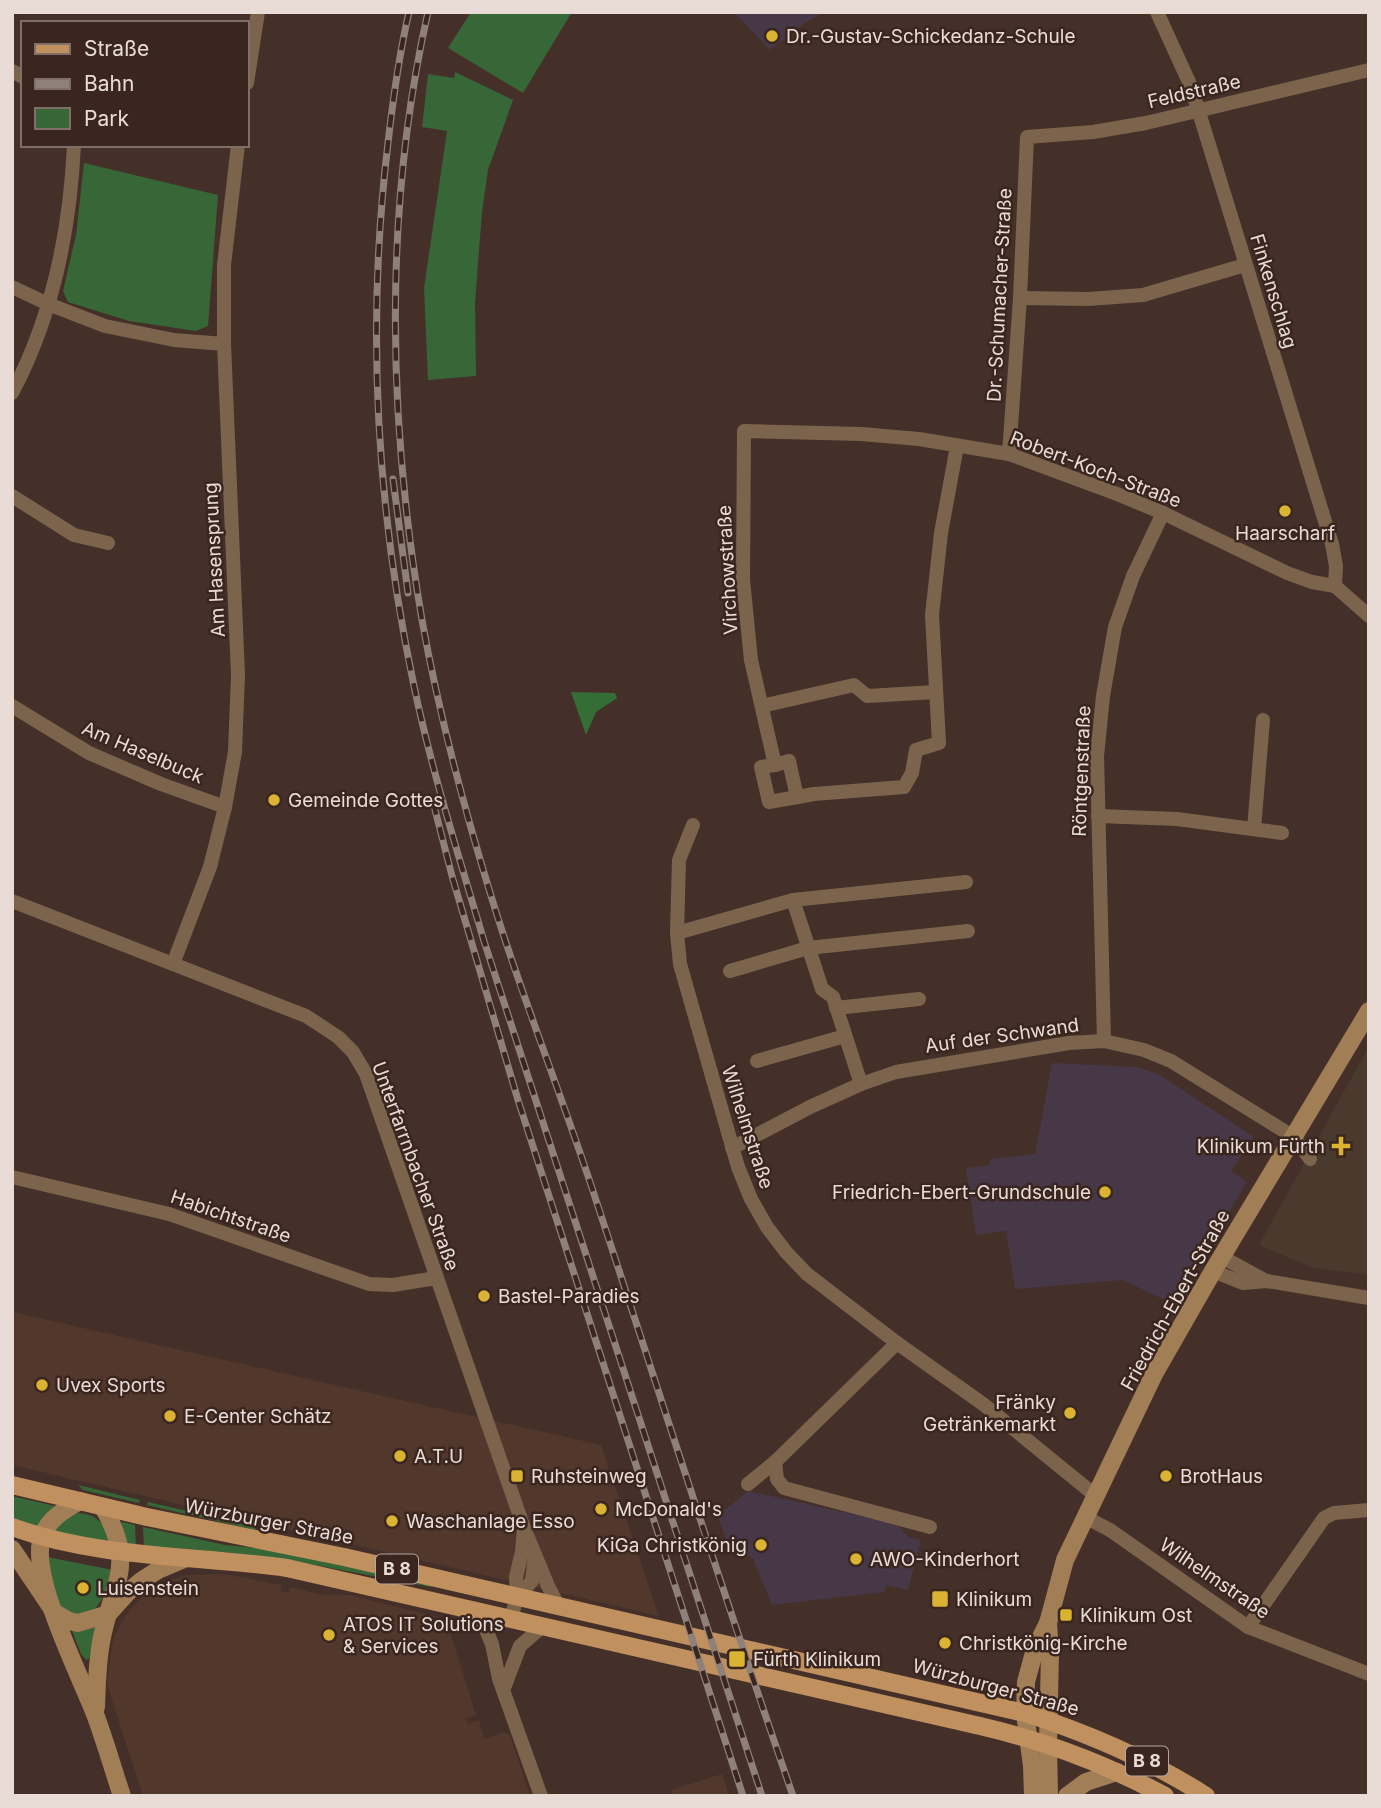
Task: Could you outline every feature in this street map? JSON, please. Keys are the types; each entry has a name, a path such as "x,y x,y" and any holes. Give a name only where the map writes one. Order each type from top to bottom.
{"main road":[{"name":"Würzburger Straße","path":"12,1485 103,1507 344,1557 1026,1713 1120,1747 1176,1776 1206,1796"},
{"name":"B 8","path":"12,1527 82,1547 121,1553 237,1561 287,1568 1029,1738 1117,1772 1165,1796"}],"street":[{"path":"248,77 258,12"},
{"name":"Finkenschlag","path":"1157,12 1189,82 1198,109 1332,544 1336,566 1335,586"},
{"name":"Feldstraße","path":"1027,137 1093,132 1146,122 1369,70"},
{"name":"Dr.-Schumacher-Straße","path":"1009,454 1020,298 1027,137"},
{"path":"12,393 21,378 48,304 69,212 74,147"},
{"name":"Am Hasensprung","path":"173,964 210,867 235,752 238,676 223,344 224,265 237,147"},
{"path":"1020,298 1088,299 1143,295 1245,265"},
{"path":"12,287 105,327 174,340 223,344"},
{"name":"Robert-Koch-Straße","path":"744,431 861,433 1009,454 1163,513 1287,573 1312,582 1335,586 1369,616"},
{"name":"Virchowstraße","path":"744,431 743,580 751,660 775,765"},
{"path":"797,797 789,761 761,767 769,802 904,787 912,773 916,750 939,743 932,615 936,567 957,446"},
{"path":"12,496 74,535 108,543"},
{"name":"Röntgenstraße","path":"1104,1041 1097,756 1103,696 1115,627 1133,576 1163,513"},
{"path":"762,706 854,685 867,696 936,692"},
{"name":"Am Haselbuck","path":"12,706 89,754 225,807"},
{"path":"1254,829 1263,720"},
{"path":"1098,816 1177,819 1282,833"},
{"name":"Wilhelmstraße","path":"693,825 679,860 677,933 680,964 732,1148 751,1199 767,1227 807,1274 983,1404 1096,1496"},
{"path":"677,933 793,900 966,882"},
{"path":"793,900 822,989 833,997 861,1084"},
{"name":"Unterfarrnbacher Straße","path":"12,901 306,1016 338,1037 353,1052 366,1074 384,1124 524,1528 559,1606"},
{"path":"730,971 808,948 968,931"},
{"path":"836,1007 919,999"},
{"name":"Friedrich-Ebert-Straße","path":"1033,1796 1026,1713 1028,1673 1035,1649 1048,1623 1065,1560 1154,1374 1369,1012"},
{"path":"757,1061 845,1036"},
{"name":"Auf der Schwand","path":"732,1148 810,1107 896,1072 1069,1043 1104,1041 1144,1050 1171,1061 1294,1137"},
{"path":"1294,1137 1310,1159"},
{"name":"Habichtstraße","path":"12,1177 169,1214 369,1284 393,1285 436,1278"},
{"path":"1217,1264 1243,1283 1267,1282 1369,1298"},
{"path":"748,1484 775,1462 897,1343"},
{"path":"775,1462 776,1479 785,1488 930,1527"},
{"path":"80,1501 50,1522 42,1537 39,1564 55,1613 96,1717 122,1796"},
{"path":"96,1717 98,1658 120,1574 121,1553 117,1533 103,1507"},
{"path":"1248,1627 1324,1518 1334,1513 1369,1510"},
{"name":"Wilhelmstraße","path":"1086,1517 1110,1530 1248,1627 1369,1674"},
{"name":"Unterfarrnbacher Straße","path":"517,1597 516,1577 524,1528"},
{"path":"12,1549 55,1613 78,1623 108,1614 141,1581 184,1559"},
{"path":"511,1619 517,1597 532,1581 536,1553"},
{"path":"478,1611 492,1644 499,1679 541,1796"},
{"name":"Friedrich-Ebert-Straße","path":"1048,1623 1049,1796"},
{"path":"504,1688 520,1646 543,1626"},
{"path":"1067,1796 1086,1782 1117,1772"}],"shaded area":[{"name":"Dr.-Gustav-Schickedanz-Schule","path":"734,12 824,12 770,50"},
{"name":"Klinikum Fürth","path":"1369,1046 1369,1275 1310,1267 1259,1245"},
{"name":"Friedrich-Ebert-Grundschule","path":"1052,1063 1138,1067 1160,1075 1254,1137 1231,1171 1247,1182 1173,1304 1123,1280 1015,1289 1006,1231 976,1235 966,1168 990,1165 990,1159 1035,1154"},
{"path":"12,1312 601,1445 659,1616 12,1465"},
{"name":"AWO-Kinderhort","path":"748,1491 897,1524 908,1537 921,1540 908,1590 886,1585 884,1592 772,1605 753,1559 743,1553 730,1551 718,1516"},
{"path":"224,1574 282,1585 281,1591 289,1592 290,1587 319,1594 349,1595 446,1619 476,1715 466,1718 468,1724 479,1720 484,1739 505,1732 510,1735 530,1796 143,1796 107,1684 112,1644 129,1611 157,1585 187,1575"},
{"path":"722,1774 729,1796 673,1796 671,1790"}],"green space":[{"path":"471,12 572,12 523,93 448,48"},
{"path":"455,72 513,100 488,170 482,212 475,302 476,376 428,380 424,288 447,131 422,127 428,74 454,78"},
{"path":"84,163 218,195 208,326 196,331 129,321 68,302 63,291 76,235"},
{"path":"571,692 615,693 617,698 596,712 586,735"},
{"path":"78,1485 140,1500 139,1503 83,1490"},
{"path":"12,1496 55,1506 39,1526 36,1526 12,1518"},
{"path":"148,1502 256,1527 255,1530 147,1505"},
{"path":"75,1513 95,1517 112,1543 54,1532 60,1521"},
{"path":"121,1523 135,1525 136,1547 128,1545"},
{"path":"143,1527 225,1545 267,1549 432,1584 431,1587 278,1558 144,1547"},
{"path":"47,1557 113,1570 103,1597 90,1613 81,1617 61,1606 52,1586"},
{"path":"96,1626 89,1659 86,1660 71,1628"}],"railway":[{"path":"409,12 394,94 381,211 377,347 383,483 401,618 414,686 437,782 484,941 762,1796"},
{"path":"428,12 413,87 403,163 395,316 402,469 429,656 462,796 504,936 592,1188 793,1796"},
{"path":"393,479 408,593"},
{"path":"433,802 518,1100 743,1796"}],"place":[{"name":"Dr.-Gustav-Schickedanz-Schule","path":"772,36"},
{"name":"Haarscharf","path":"1285,511"},
{"name":"Gemeinde Gottes","path":"274,800"},
{"name":"Klinikum Fürth","path":"1341,1146"},
{"name":"Friedrich-Ebert-Grundschule","path":"1105,1192"},
{"name":"Bastel-Paradies","path":"484,1296"},
{"name":"Uvex Sports","path":"42,1385"},
{"name":"Fränky Getränkemarkt","path":"1070,1413"},
{"name":"E-Center Schätz","path":"170,1416"},
{"name":"A.T.U","path":"400,1456"},
{"name":"Ruhsteinweg","path":"517,1476"},
{"name":"BrotHaus","path":"1166,1476"},
{"name":"McDonald's","path":"601,1509"},
{"name":"Waschanlage Esso","path":"392,1521"},
{"name":"KiGa Christkönig","path":"761,1545"},
{"name":"AWO-Kinderhort","path":"856,1559"},
{"name":"Luisenstein","path":"83,1588"},
{"name":"Klinikum","path":"940,1599"},
{"name":"Klinikum Ost","path":"1066,1615"},
{"name":"ATOS IT Solutions & Services","path":"329,1635"},
{"name":"Christkönig-Kirche","path":"945,1643"},
{"name":"Fürth Klinikum","path":"737,1659"}]}
